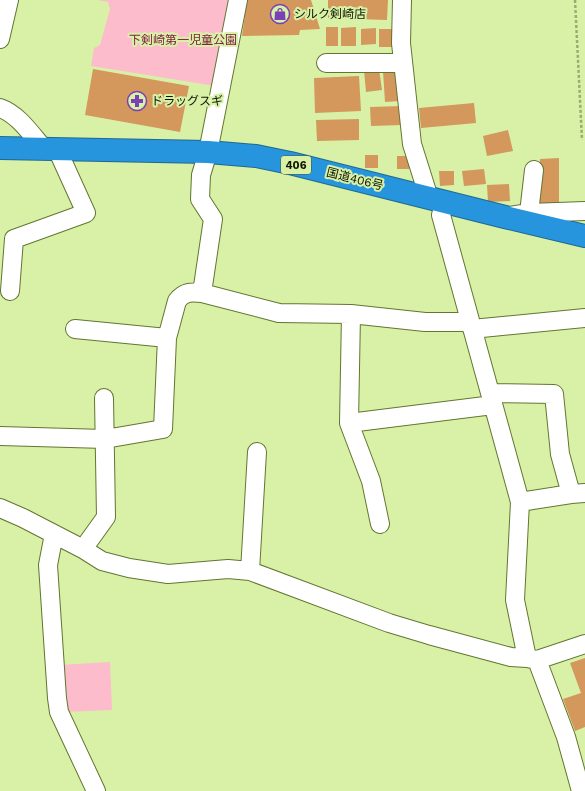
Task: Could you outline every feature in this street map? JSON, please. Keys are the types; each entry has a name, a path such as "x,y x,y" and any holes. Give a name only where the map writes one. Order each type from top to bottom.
{"highway":[{"name":"国道406号","path":"0,148 208,152 256,156 290,163 585,236"}],"street":[{"path":"0,39 9,0"},
{"path":"202,293 214,219 200,199 201,175 208,152 238,0"},
{"path":"402,0 401,44 412,144 437,200 520,502 516,600 532,659 566,737 581,791"},
{"path":"326,63 403,62"},
{"path":"0,108 18,119 51,149 86,213 14,239 10,291"},
{"path":"529,212 534,170"},
{"path":"505,217 529,212 585,211"},
{"path":"0,436 105,439 163,429 167,338 177,301 180,296 191,292 202,293 279,313 351,314 425,322 471,325 585,318"},
{"path":"351,314 349,423 371,481 380,524"},
{"path":"75,329 167,338"},
{"path":"349,423 492,399 554,394 560,454 578,493 520,502"},
{"path":"83,549 106,517 104,398"},
{"path":"250,571 257,452"},
{"path":"0,508 23,518 83,549 102,561 129,568 168,574 228,569 250,571 389,623 429,636 511,657 532,659 585,644"},
{"path":"54,534 48,565 59,712 96,791"}],"path":[{"path":"575,0 582,140"}],"green space":[{"name":"下剣崎第一児童公園","path":"98,0 232,0 215,86 91,66 94,48 100,45 110,9 108,2"},
{"path":"110,662 112,710 64,712 58,665"}],"building":[{"name":"シルク剣崎店","path":"247,0 311,0 320,29 300,30 299,35 242,36"},
{"path":"328,0 388,0 387,20 328,18"},
{"path":"326,27 338,27 338,46 326,46"},
{"path":"356,27 356,46 341,46 341,28"},
{"path":"376,28 376,44 361,45 361,29"},
{"path":"379,29 396,29 396,47 379,47"},
{"name":"ドラッグスギ","path":"93,69 189,86 180,132 85,115"},
{"path":"379,69 382,90 366,92 364,70"},
{"path":"398,70 400,101 385,102 383,71"},
{"path":"359,76 361,111 315,113 314,78"},
{"path":"474,103 476,123 421,128 419,108"},
{"path":"402,106 402,125 371,126 370,107"},
{"path":"359,119 359,140 317,141 316,120"},
{"path":"508,130 513,151 487,156 483,136"},
{"path":"365,155 378,155 378,168 365,168"},
{"path":"397,156 409,156 409,169 397,169"},
{"path":"559,158 559,204 540,204 540,159"},
{"path":"484,169 486,184 464,186 462,171"},
{"path":"439,171 454,171 454,185 440,186"},
{"path":"509,184 510,201 488,202 487,185"},
{"path":"585,658 585,727 575,731 563,699 581,693 570,663"}],"place":[{"name":"シルク剣崎店","path":"280,14"},
{"name":"ドラッグスギ","path":"137,101"}]}
